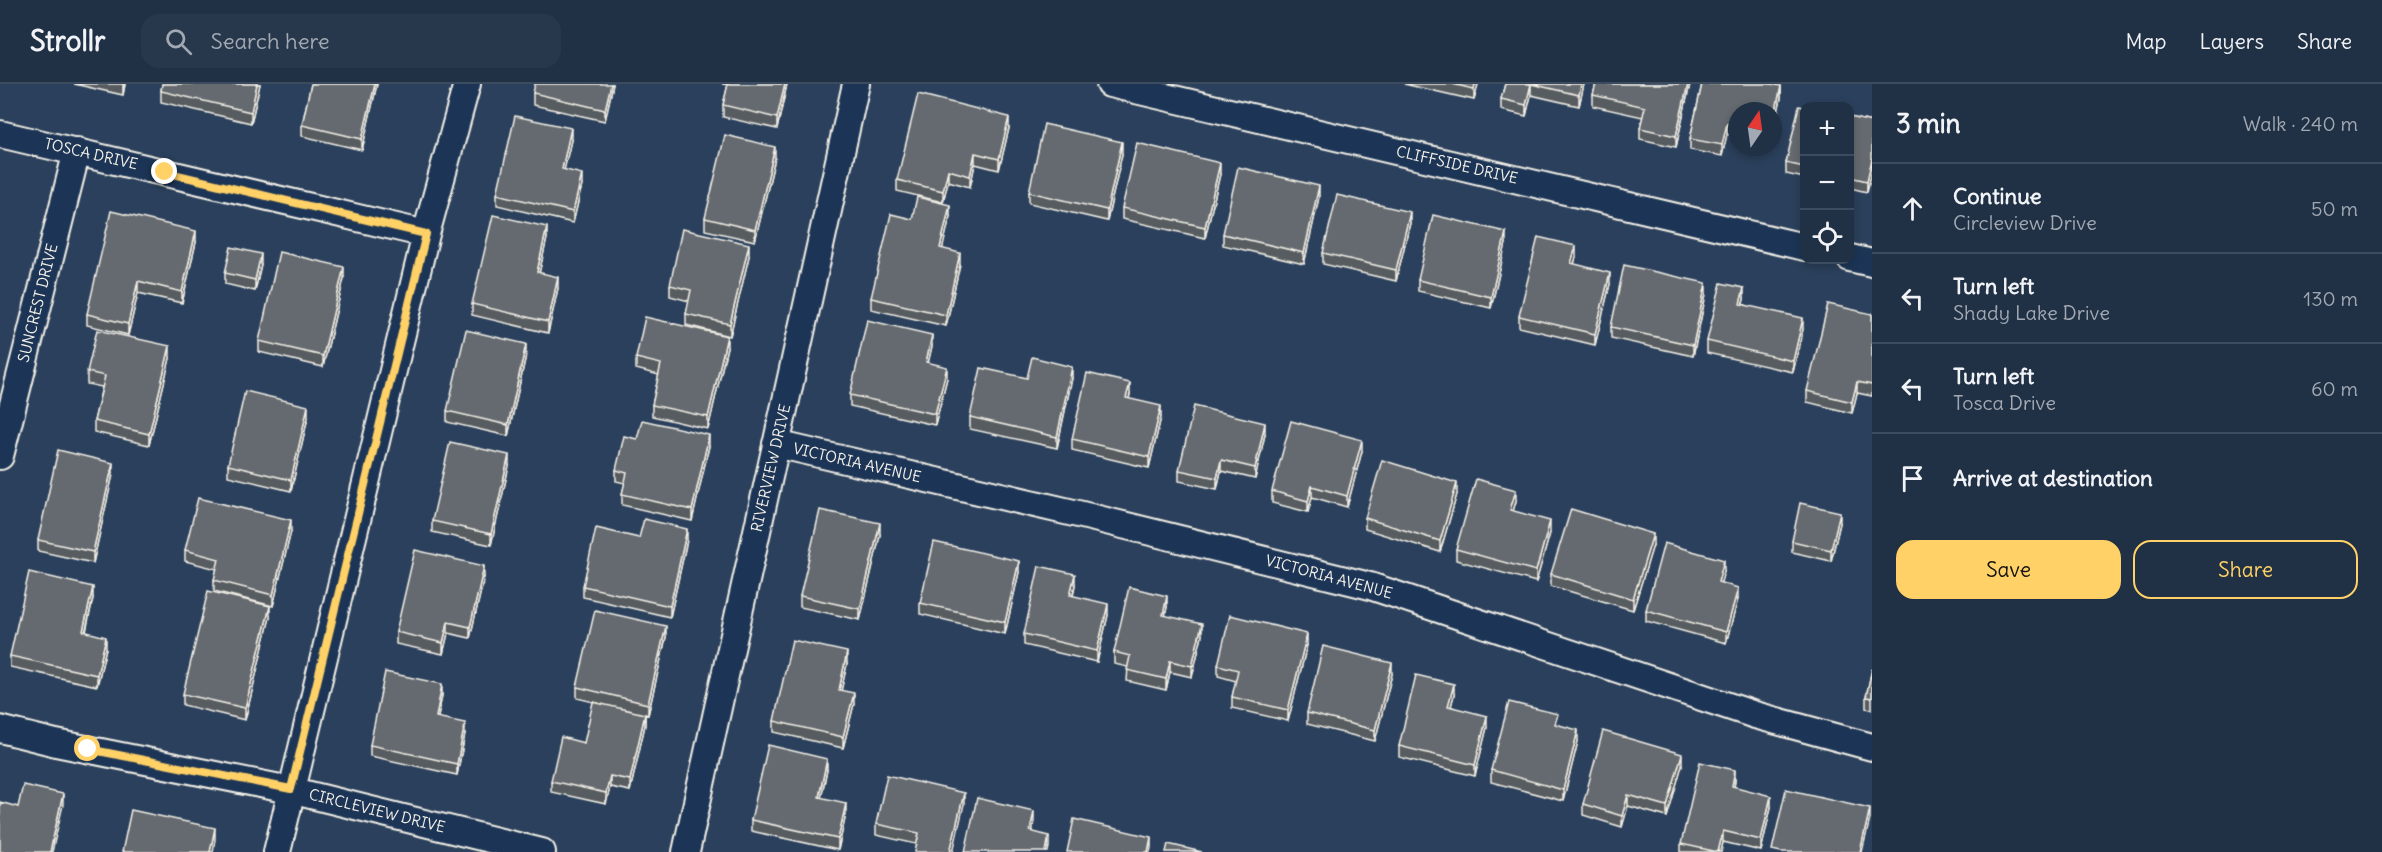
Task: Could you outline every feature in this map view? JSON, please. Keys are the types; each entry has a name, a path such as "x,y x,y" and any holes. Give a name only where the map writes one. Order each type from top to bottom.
{"street":[{"path":"277,852 426,234 467,84"},
{"name":"RIVERVIEW DRIVE","path":"686,852 856,84"},
{"name":"CLIFFSIDE DRIVE","path":"1110,84 1800,246"},
{"name":"TOSCA DRIVE","path":"0,134 426,234"},
{"name":"SUNCREST DRIVE","path":"0,456 77,151"},
{"path":"1854,259 1872,263"},
{"name":"VICTORIA AVENUE","path":"776,444 1078,514 1370,586 1755,715 1872,747"},
{"name":"CIRCLEVIEW DRIVE","path":"0,729 56,743 291,789 542,852"}],"building":[{"path":"162,84 257,84 251,112 161,91"},
{"path":"311,84 375,84 362,139 302,125"},
{"path":"535,84 611,84 605,110 533,93"},
{"path":"728,84 785,84 777,118 723,105"},
{"path":"1452,84 1475,84 1474,89"},
{"path":"1505,84 1531,84 1526,105 1501,99"},
{"path":"1531,84 1581,84 1579,95"},
{"path":"1596,84 1688,84 1676,136 1640,128 1645,107 1593,95"},
{"path":"1702,84 1781,86 1778,102 1728,102 1728,123 1722,145 1690,139"},
{"path":"918,94 1009,117 999,159 975,153 970,176 948,170 943,191 897,180"},
{"path":"1799,106 1800,106 1800,166 1786,163"},
{"path":"515,116 571,128 562,169 582,174 573,212 497,194"},
{"path":"1854,118 1872,122 1872,159 1867,181 1854,178"},
{"path":"1044,124 1122,142 1107,210 1029,192"},
{"path":"725,135 775,147 755,230 705,218"},
{"path":"1137,143 1220,163 1205,227 1122,208"},
{"path":"1238,167 1319,186 1304,253 1223,234"},
{"path":"1337,195 1410,212 1396,270 1323,253"},
{"path":"917,197 950,205 940,248 960,253 946,315 871,298 891,214 912,219"},
{"path":"111,211 196,231 182,292 138,281 128,324 87,314"},
{"path":"493,215 547,227 537,272 558,277 548,322 472,304"},
{"path":"1433,215 1506,232 1491,297 1418,280"},
{"path":"682,229 749,244 730,324 686,314 691,290 670,285"},
{"path":"1538,237 1576,246 1571,263 1610,273 1595,334 1519,316"},
{"path":"231,247 261,254 255,280 225,273"},
{"path":"279,252 344,267 323,356 259,341"},
{"path":"1624,265 1706,283 1693,345 1611,327"},
{"path":"1721,283 1744,288 1740,304 1803,318 1793,361 1707,341"},
{"path":"1828,304 1872,314 1872,385 1857,382 1852,402 1807,391"},
{"path":"645,317 727,336 708,417 652,405 661,364 636,358"},
{"path":"867,320 932,335 926,362 947,367 935,414 850,395"},
{"path":"97,330 170,346 149,434 94,421 105,376 87,372"},
{"path":"466,330 526,344 508,425 447,411"},
{"path":"1032,357 1072,367 1057,437 970,417 981,368 1027,378"},
{"path":"1087,373 1130,383 1126,398 1161,406 1149,457 1072,439"},
{"path":"245,391 308,406 291,480 228,465"},
{"path":"1194,406 1265,423 1255,468 1221,460 1217,478 1179,470"},
{"path":"642,420 709,435 692,510 622,494 627,473 616,470 624,436 637,439"},
{"path":"1291,421 1362,440 1347,496 1312,486 1308,501 1272,491"},
{"path":"450,442 509,455 491,534 432,521"},
{"path":"58,450 113,463 93,552 38,540"},
{"path":"1382,460 1457,483 1440,541 1365,518"},
{"path":"1476,479 1516,490 1510,510 1550,521 1536,571 1456,549"},
{"path":"198,498 291,520 273,595 214,580 219,559 185,550"},
{"path":"1800,503 1840,512 1831,550 1792,541"},
{"path":"1571,509 1653,534 1633,599 1551,574"},
{"path":"820,510 880,523 860,609 800,596"},
{"path":"644,519 687,529 670,606 583,586 596,528 639,538"},
{"path":"934,542 1019,561 1005,622 920,603"},
{"path":"1664,543 1724,560 1718,582 1738,588 1726,632 1646,610"},
{"path":"415,550 484,566 470,627 448,622 443,643 396,632"},
{"path":"1039,566 1075,574 1070,595 1108,604 1097,651 1024,634"},
{"path":"29,572 93,587 83,631 106,637 97,675 10,656"},
{"path":"1129,587 1167,596 1163,615 1202,624 1192,666 1170,661 1166,679 1127,670 1130,656 1114,652"},
{"path":"208,591 270,606 245,708 183,694"},
{"path":"595,610 666,626 648,704 577,687"},
{"path":"1230,615 1307,634 1288,710 1232,697 1238,670 1218,665"},
{"path":"792,640 847,652 839,690 854,693 843,737 774,721"},
{"path":"1323,646 1392,663 1375,730 1307,713"},
{"path":"1872,669 1872,698 1866,697"},
{"path":"385,672 442,684 436,717 465,723 457,764 370,745"},
{"path":"1416,675 1454,684 1448,706 1487,716 1475,765 1399,746"},
{"path":"593,702 645,714 630,780 610,776 606,793 551,781 561,737 584,743"},
{"path":"1509,702 1558,714 1555,724 1578,730 1563,790 1491,770"},
{"path":"1603,731 1682,754 1667,806 1628,795 1622,816 1583,804"},
{"path":"768,745 827,759 819,797 846,803 838,839 751,820"},
{"path":"1700,762 1735,770 1732,786 1771,796 1761,840 1723,831 1718,852 1681,844"},
{"path":"887,775 964,793 950,852 915,852 919,833 876,824"},
{"path":"23,785 63,794 50,852 0,852 0,802 18,807"},
{"path":"1786,789 1870,808 1860,852 1772,850"},
{"path":"977,798 1034,811 1030,831 1049,836 1046,852 965,852"},
{"path":"131,810 215,828 210,852 122,852"},
{"path":"1074,819 1151,837 1148,852 1067,852"},
{"path":"1168,844 1202,852 1166,852"}],"route":[{"path":"88,749 291,789 426,234 165,172"}]}
